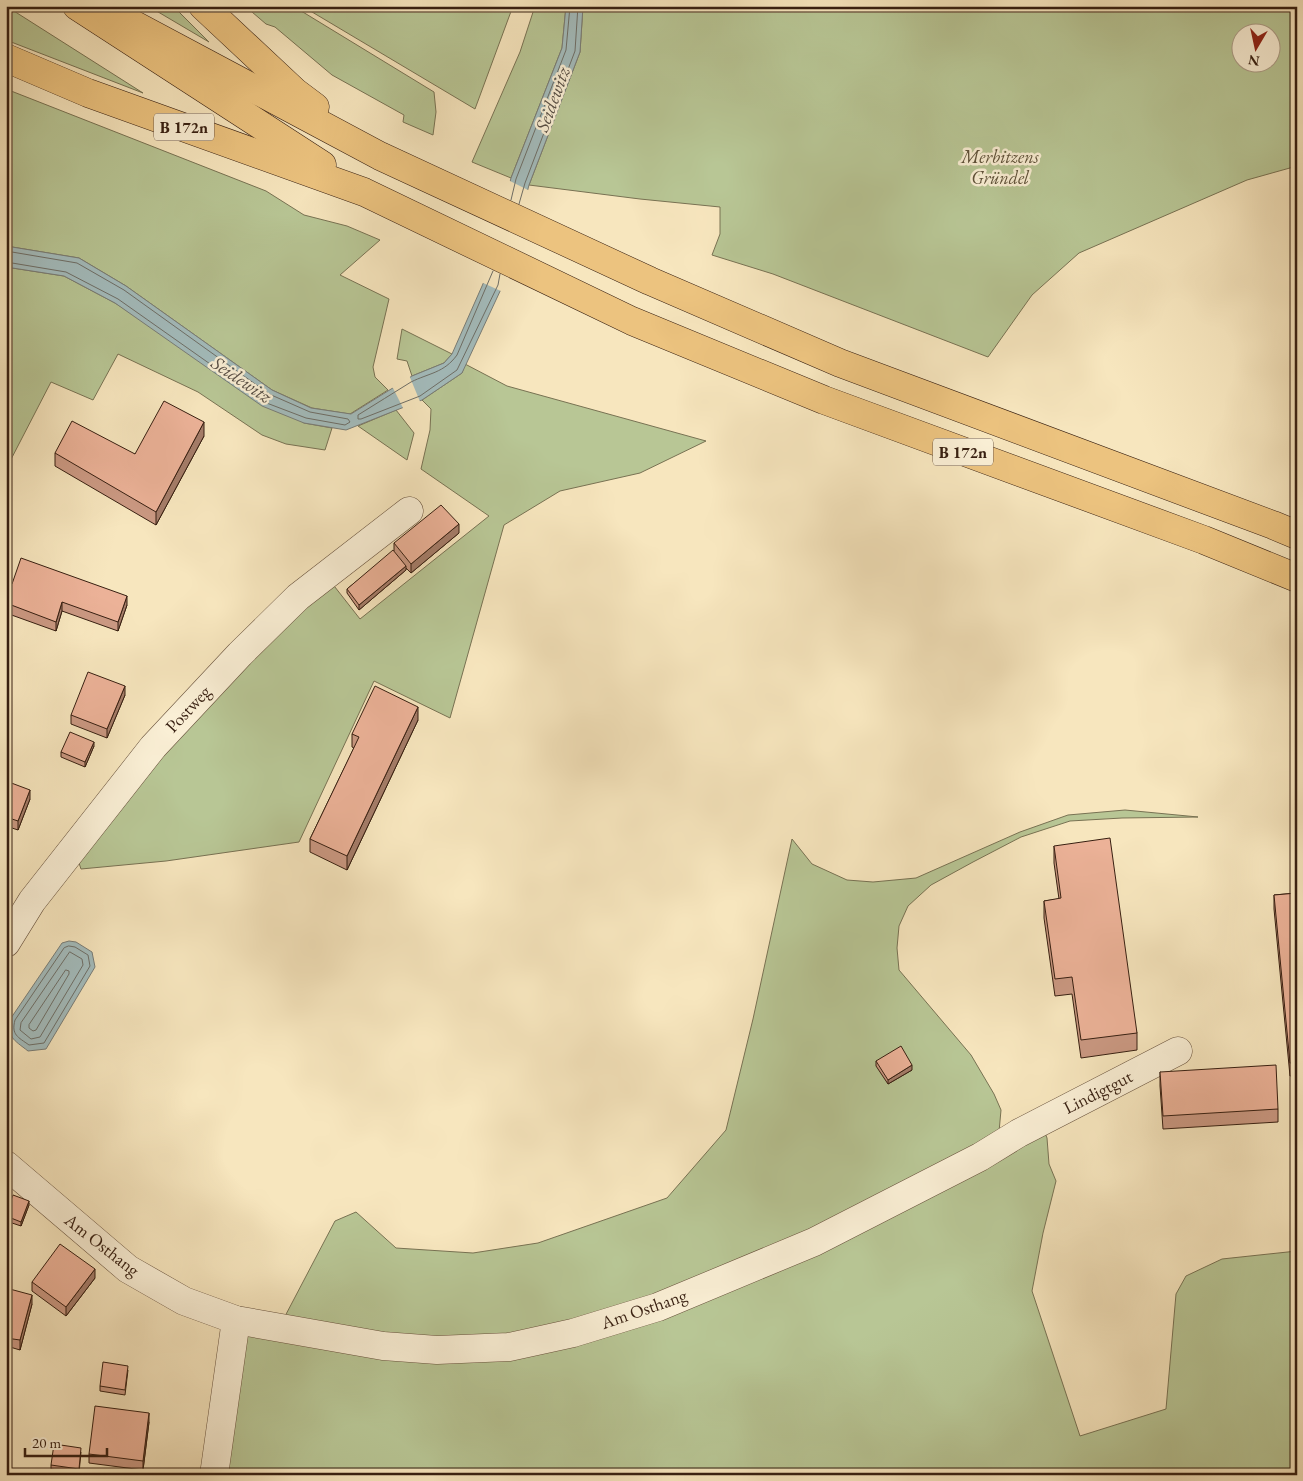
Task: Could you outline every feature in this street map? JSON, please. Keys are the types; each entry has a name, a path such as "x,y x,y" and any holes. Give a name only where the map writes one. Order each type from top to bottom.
{"highway":[{"name":"B 172n","path":"77,6 364,192"},
{"name":"B 172n","path":"99,6 380,156 650,281 840,363 1273,524 1297,535"},
{"path":"203,6 295,92 380,156"},
{"name":"B 172n","path":"6,58 88,92 364,192 632,321 824,400 1204,540 1297,578"}],"street":[{"name":"Postweg","path":"6,943 32,901 153,747 240,654 298,597 409,511"},
{"name":"Lindigtgut","path":"1019,1133 1178,1051"},
{"name":"Am Osthang","path":"6,1165 128,1269 184,1301 236,1320 383,1346 437,1350 509,1347 573,1333 658,1307 814,1242 980,1157 1019,1133"},
{"path":"214,1475 236,1320"}],"green space":[{"path":"6,6 143,93 6,40"},
{"path":"148,6 173,6 209,42"},
{"path":"245,6 293,6 434,92 436,112 433,135 403,122 404,115 332,75 275,27 266,24"},
{"path":"302,6 513,6 475,109"},
{"path":"535,6 566,6 562,48 511,178 472,162 520,52"},
{"name":"Merbitzens Gründel","path":"583,6 1297,6 1297,166 1247,180 1079,253 1032,295 988,357 773,274 712,255 720,234 720,207 529,185 580,52"},
{"path":"6,89 266,191 304,215 347,226 380,240 340,275 389,299 373,367 375,377 388,390 350,414 312,408 272,390 126,286 79,258 6,246"},
{"path":"6,267 64,276 115,303 304,423 332,428 325,450 286,444 262,435 198,392 118,354 93,400 51,382 6,469"},
{"path":"402,329 452,354 444,363 412,376 407,361 397,359"},
{"path":"465,364 507,386 706,441 640,473 560,491 504,525 450,718 374,681 299,842 166,861 81,869 78,860 144,777 250,659 331,582 360,619 489,516 421,469 430,430 431,409 422,400 462,373"},
{"path":"396,410 414,433 407,460 358,426"},
{"path":"1125,810 1198,817 1070,821 1021,837 931,885 908,906 899,926 897,948 899,970 971,1055 994,1094 1001,1110 999,1132 813,1235 575,1325 439,1345 283,1320 335,1221 356,1212 396,1248 473,1253 538,1243 667,1198 726,1130 753,1019 792,839 812,864 847,880 873,882 916,878 1020,832 1068,815"},
{"path":"1043,1128 1047,1138 1049,1164 1056,1181 1043,1233 1032,1291 1080,1436 1166,1409 1176,1294 1186,1276 1222,1259 1297,1251 1297,1475 221,1475 243,1336 270,1333 353,1348 575,1338"}],"water":[{"name":"Seidewitz","path":"566,6 583,6 580,52 529,185 502,287 462,373 422,400 346,430 304,423 262,406 115,303 64,276 6,267 6,246 79,258 126,286 272,390 311,408 351,414 412,376 444,363 452,354 486,277 511,178 562,48"},
{"path":"76,942 92,952 95,967 46,1049 28,1051 12,1038 10,1034 11,1018 62,943"}],"pier":[{"path":"508,180 530,191 503,292 481,282"},
{"path":"409,375 421,404 404,410 393,388 390,386"}],"building":[{"path":"164,401 204,422 156,512 55,453 72,421 135,454"},
{"path":"441,505 459,524 411,564 394,543"},
{"path":"393,550 406,566 359,605 347,589"},
{"path":"21,558 127,596 118,622 62,602 56,622 6,603 6,582 12,584"},
{"path":"88,672 125,686 107,729 71,715"},
{"path":"375,686 418,707 347,856 310,839 359,737 352,734"},
{"path":"70,732 94,742 85,762 61,752"},
{"path":"6,781 30,790 18,821 6,817"},
{"path":"1110,838 1137,1033 1081,1040 1072,977 1055,979 1044,901 1061,898 1054,846"},
{"path":"1297,893 1297,1062 1290,1063 1274,895"},
{"path":"901,1046 912,1065 888,1080 876,1061"},
{"path":"1276,1065 1278,1109 1163,1116 1160,1072"},
{"path":"13,1195 29,1201 21,1222 6,1216"},
{"path":"60,1244 95,1269 66,1307 32,1282"},
{"path":"6,1288 32,1295 20,1340 6,1338"},
{"path":"6,1342 10,1343 6,1357"},
{"path":"103,1362 128,1366 125,1390 100,1386"},
{"path":"95,1406 149,1413 143,1461 89,1454"},
{"path":"54,1444 81,1448 79,1469 51,1465"}]}
